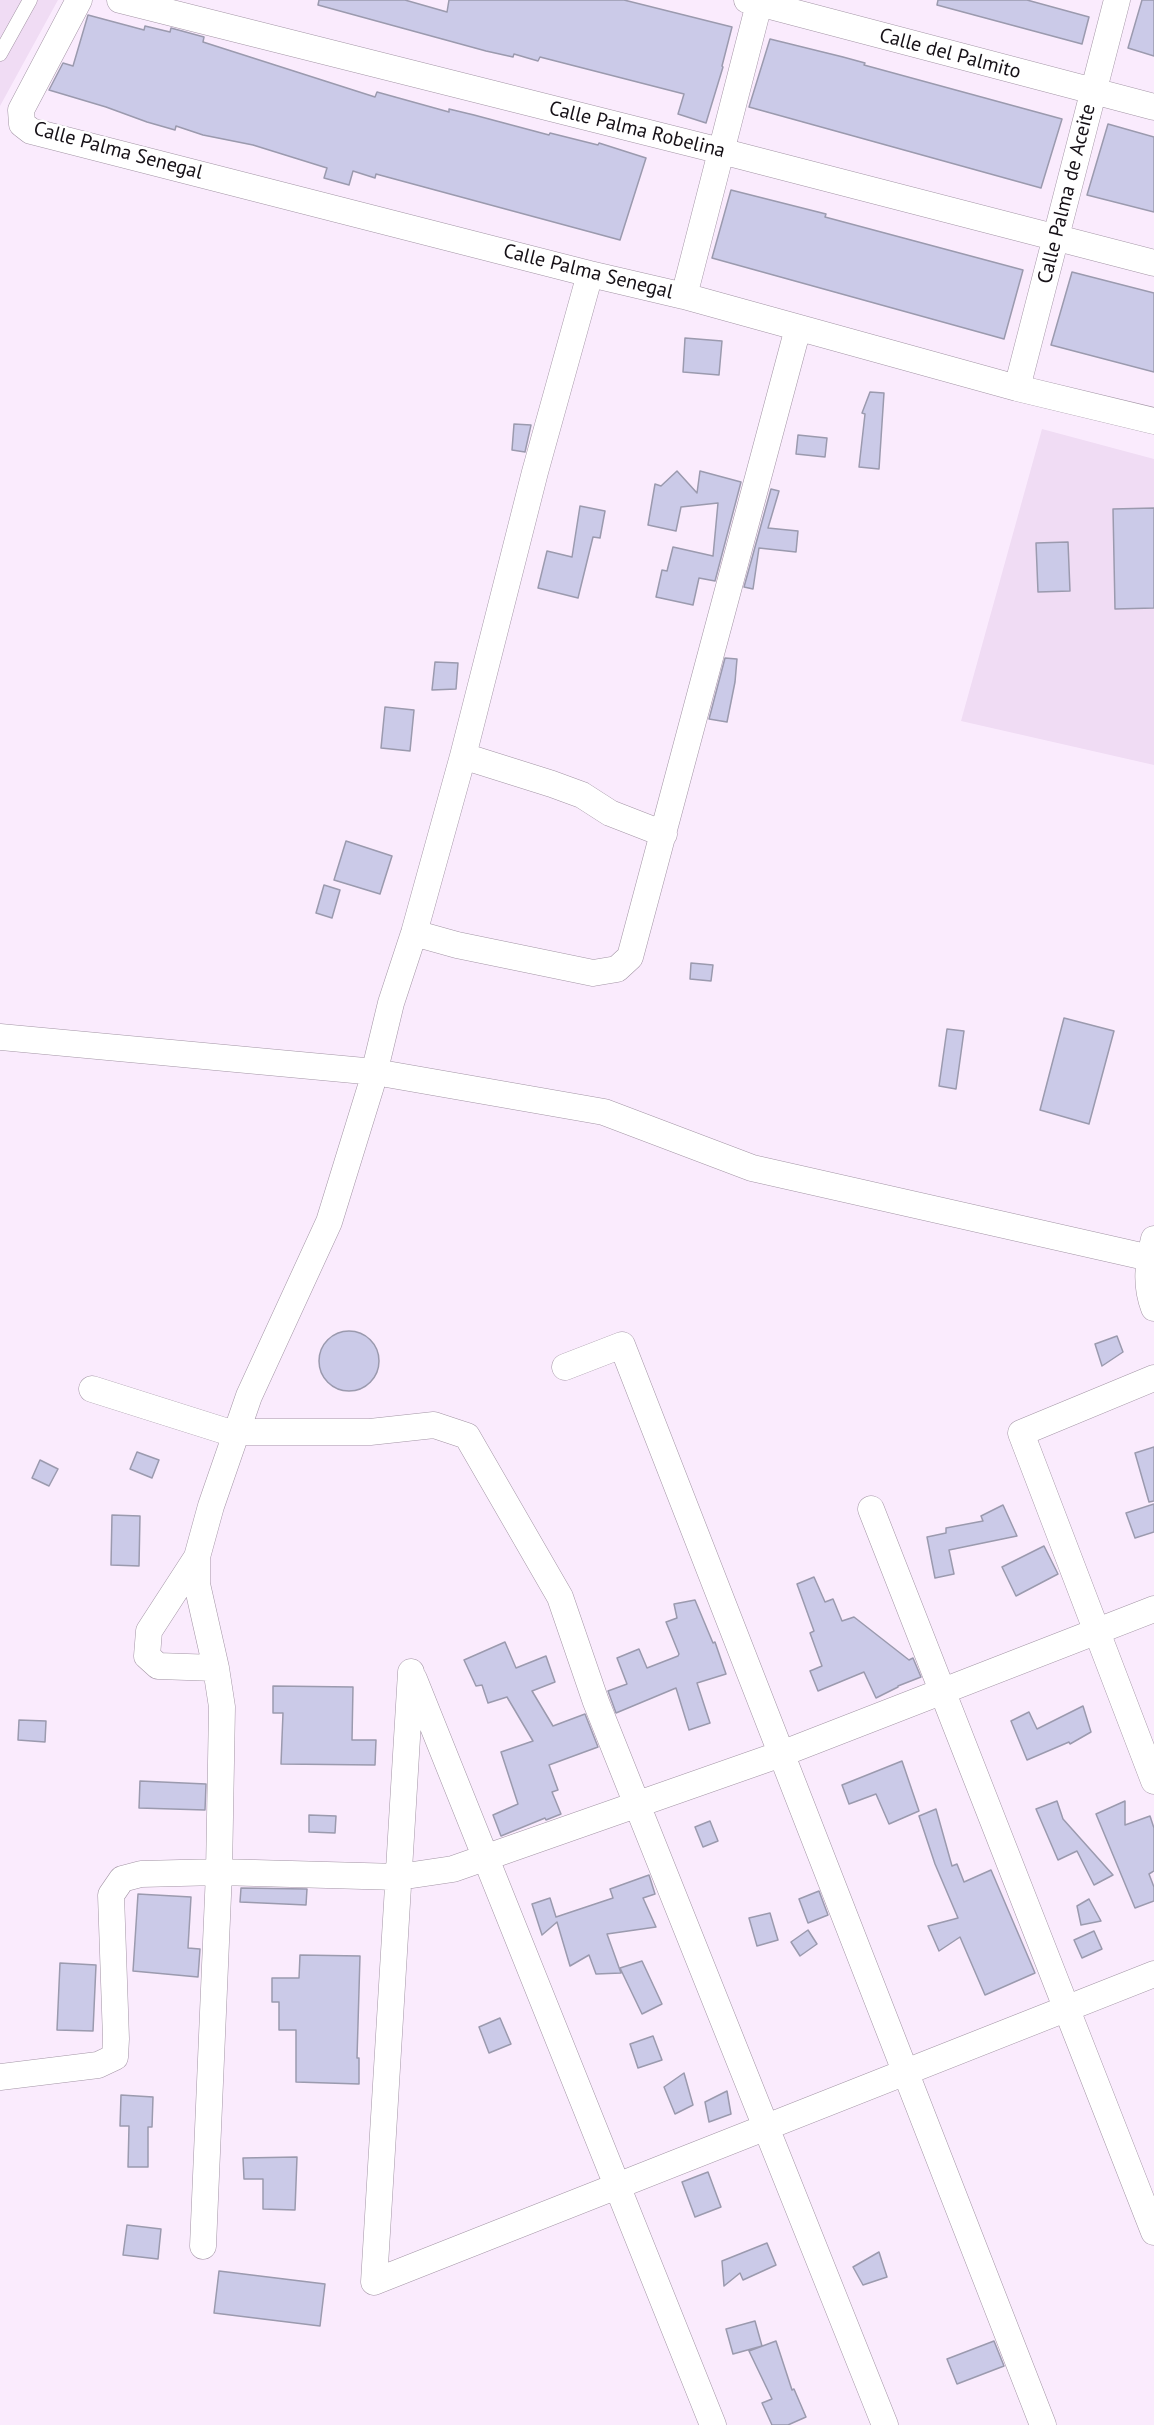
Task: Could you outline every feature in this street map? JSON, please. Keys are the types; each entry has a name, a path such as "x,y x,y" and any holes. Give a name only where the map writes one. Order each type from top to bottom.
{"street":[{"name":"Calle Palma Senegal","path":"79,0 21,110 22,124 31,131 684,296 1017,388 1154,421"},
{"name":"Calle Palma Robelina","path":"120,0 721,151 1154,263"},
{"name":"Calle Palma de Aceite","path":"1017,388 1117,0"},
{"path":"684,296 721,151 755,1"},
{"name":"Calle del Palmito","path":"755,1 1154,107"},
{"path":"216,1668 158,1666 147,1656 149,1631 197,1557 249,1395 329,1222 375,1072 391,1003 414,933 463,756 535,472 590,274"},
{"path":"414,933 457,945 593,973 617,969 630,957 798,328"},
{"path":"463,756 572,791 610,813 664,834"},
{"path":"0,1037 375,1072 604,1112 752,1168 1152,1249 1147,1268 1150,1299 1154,1308"},
{"path":"565,1367 622,1345 1043,2425"},
{"path":"1154,1378 1021,1433 1154,1781"},
{"path":"92,1389 228,1432 370,1432 434,1425 467,1436 560,1597 596,1702 885,2425"},
{"path":"872,1509 1154,2232"},
{"path":"197,1557 197,1584 216,1668 222,1707 219,1872 203,2246"},
{"path":"0,2077 98,2065 115,2057 111,1895 122,1878 141,1874 219,1872 399,1877 453,1869 781,1754 1154,1609"},
{"path":"713,2425 617,2186 486,1858 411,1672 374,2282 617,2186 766,2127 906,2072 1067,2008 1154,1974"}],"lane":[{"path":"0,54 30,0"}],"shaded area":[{"path":"0,0 58,0 0,106"},
{"path":"1042,429 1154,459 1154,765 961,721"}],"building":[{"path":"319,0 405,0 447,12 449,0 624,0 732,27 706,123 678,114 684,94 540,57 538,61 514,54 513,57 486,51 318,5"},
{"path":"938,0 1027,0 1089,17 1082,44 937,5"},
{"path":"1142,0 1154,0 1154,56 1128,48"},
{"path":"88,15 144,30 145,26 170,32 171,28 204,37 203,42 375,97 377,92 449,112 449,109 549,135 550,133 598,145 599,143 646,158 620,240 376,174 375,178 353,171 349,185 324,178 327,168 253,145 203,135 176,126 175,130 49,90 63,63 73,66"},
{"path":"770,39 865,63 864,65 1062,119 1041,188 749,107"},
{"path":"1108,124 1154,137 1154,212 1087,195"},
{"path":"731,190 826,214 825,217 1023,270 1004,339 712,258"},
{"path":"1072,272 1154,293 1154,372 1051,345"},
{"path":"685,338 722,341 719,375 683,372"},
{"path":"870,392 884,393 879,469 859,467 865,414 862,413"},
{"path":"514,424 531,425 525,452 512,450"},
{"path":"798,435 827,438 825,457 796,454"},
{"path":"677,471 697,493 700,471 741,482 715,581 699,578 693,605 656,597 662,570 667,571 673,547 713,556 718,503 681,507 676,531 648,525 655,484 661,486"},
{"path":"771,489 779,491 768,528 798,531 796,552 759,548 753,589 744,587"},
{"path":"580,506 605,511 600,538 593,537 578,598 538,588 547,551 572,557"},
{"path":"1154,508 1154,608 1115,609 1113,509"},
{"path":"1068,542 1070,591 1038,592 1036,543"},
{"path":"725,658 737,659 727,722 709,719"},
{"path":"435,662 458,663 456,689 432,690"},
{"path":"385,707 414,710 410,751 381,748"},
{"path":"346,841 392,856 380,894 334,880"},
{"path":"324,885 340,890 332,918 316,913"},
{"path":"691,963 713,965 711,981 690,979"},
{"path":"1064,1018 1114,1031 1089,1124 1040,1110"},
{"path":"947,1029 964,1031 956,1089 939,1086"},
{"path":"343,1331 355,1331 371,1339 377,1349 379,1361 377,1373 371,1383 355,1391 343,1391 327,1383 319,1367 319,1355 327,1339"},
{"path":"1117,1336 1123,1352 1102,1366 1095,1344"},
{"path":"1154,1447 1154,1501 1149,1502 1135,1453"},
{"path":"137,1452 159,1460 152,1478 130,1469"},
{"path":"40,1460 58,1469 49,1486 32,1478"},
{"path":"1154,1504 1154,1532 1135,1538 1126,1513"},
{"path":"1003,1505 1017,1536 949,1550 954,1574 935,1578 927,1537 946,1533 946,1528 983,1521 981,1516"},
{"path":"112,1515 140,1516 139,1566 111,1565"},
{"path":"1044,1546 1058,1574 1016,1596 1002,1567"},
{"path":"814,1577 825,1602 833,1599 842,1621 854,1617 909,1660 913,1658 921,1677 876,1698 864,1672 818,1691 810,1671 822,1666 810,1633 814,1631 797,1584"},
{"path":"695,1600 713,1643 715,1642 726,1674 697,1683 710,1723 689,1730 676,1688 616,1713 608,1691 627,1684 617,1658 639,1649 647,1668 678,1656 666,1622 677,1618 674,1604"},
{"path":"505,1642 516,1668 546,1656 555,1682 532,1691 553,1726 585,1714 598,1747 549,1765 558,1790 552,1792 561,1814 501,1836 493,1815 518,1804 501,1752 533,1741 507,1697 488,1703 482,1685 476,1686 464,1660"},
{"path":"273,1686 353,1687 352,1740 376,1740 375,1765 281,1764 283,1713 273,1713"},
{"path":"1083,1706 1091,1732 1070,1744 1069,1742 1027,1760 1011,1721 1029,1712 1037,1729"},
{"path":"19,1720 46,1721 45,1742 18,1740"},
{"path":"902,1761 919,1811 889,1824 876,1794 849,1804 842,1785"},
{"path":"140,1781 206,1784 205,1810 139,1808"},
{"path":"1057,1801 1063,1819 1113,1875 1094,1885 1077,1851 1058,1860 1036,1809"},
{"path":"1125,1801 1125,1825 1150,1816 1154,1828 1154,1871 1149,1874 1154,1887 1154,1901 1135,1908 1096,1814"},
{"path":"936,1809 952,1866 957,1864 964,1882 991,1870 1035,1973 985,1995 960,1937 939,1951 928,1926 958,1918 935,1864 919,1816"},
{"path":"309,1815 336,1816 335,1833 309,1832"},
{"path":"710,1821 718,1841 703,1847 695,1827"},
{"path":"649,1875 655,1894 643,1898 656,1927 607,1934 621,1973 596,1974 589,1955 570,1966 557,1922 542,1935 532,1904 550,1898 556,1917 613,1898 610,1889"},
{"path":"241,1888 307,1889 306,1905 240,1902"},
{"path":"819,1891 828,1915 808,1923 799,1899"},
{"path":"138,1894 191,1897 188,1948 200,1949 198,1977 133,1971"},
{"path":"1089,1899 1101,1921 1081,1925 1077,1906"},
{"path":"770,1913 778,1940 757,1946 749,1918"},
{"path":"808,1930 817,1944 800,1956 791,1942"},
{"path":"1094,1931 1102,1949 1082,1958 1074,1940"},
{"path":"300,1955 360,1956 357,2058 359,2058 359,2084 296,2082 296,2030 279,2030 279,2002 272,2002 272,1978 299,1978"},
{"path":"642,1961 662,2004 642,2014 620,1968"},
{"path":"60,1963 96,1965 93,2031 57,2030"},
{"path":"500,2018 511,2044 489,2053 479,2027"},
{"path":"653,2036 662,2060 638,2068 630,2044"},
{"path":"684,2073 693,2105 675,2114 664,2087"},
{"path":"727,2091 731,2114 709,2122 705,2102"},
{"path":"121,2095 153,2097 152,2127 148,2127 148,2167 128,2167 129,2126 120,2126"},
{"path":"297,2157 295,2210 263,2209 263,2179 244,2179 243,2158"},
{"path":"708,2172 721,2207 695,2217 682,2182"},
{"path":"127,2225 161,2229 158,2259 123,2255"},
{"path":"767,2243 776,2265 743,2280 740,2273 724,2286 722,2261"},
{"path":"879,2252 887,2277 863,2285 853,2267"},
{"path":"219,2271 325,2284 320,2326 214,2313"},
{"path":"755,2321 762,2346 733,2354 726,2329"},
{"path":"776,2341 792,2390 794,2389 806,2417 788,2425 772,2425 762,2403 772,2399 749,2351"},
{"path":"994,2341 1004,2366 957,2384 947,2359"}]}
